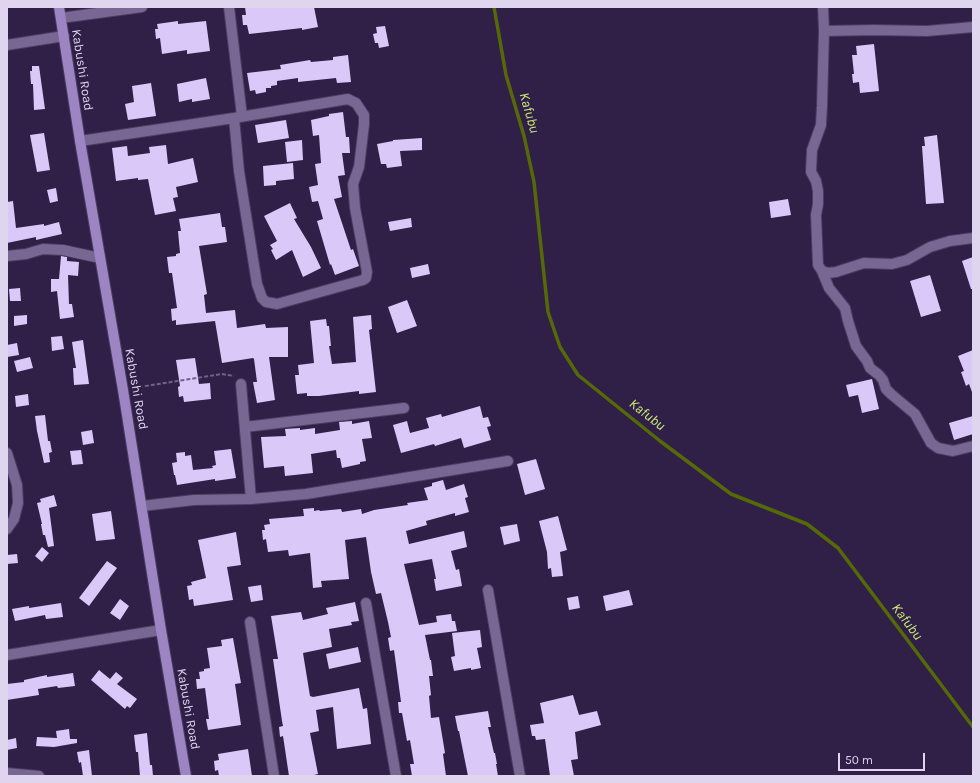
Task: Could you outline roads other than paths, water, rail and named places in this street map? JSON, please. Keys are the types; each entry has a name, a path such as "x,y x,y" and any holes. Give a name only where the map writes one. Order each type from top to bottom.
{"main road":[{"name":"Kabushi Road","path":"59,7 186,776"}],"street":[{"path":"61,18 142,7"},
{"path":"80,140 238,117 348,98 356,103 364,115 359,167 353,184 355,208 367,272 366,278 277,304 266,302 262,298 257,284 239,171 238,117 229,7"},
{"path":"823,7 824,31 822,106 820,125 812,150 812,172 818,191 816,215 816,253 818,266 822,271 829,288 845,308 856,346 867,361 870,368 883,380 886,389 915,414 931,443 938,448 953,451 973,446"},
{"path":"824,31 927,31 973,26"},
{"path":"7,45 64,36"},
{"path":"822,271 836,272 864,263 892,264 907,260 930,247 950,241 973,238"},
{"path":"7,256 26,254 43,249 63,250 100,258"},
{"path":"241,384 251,499"},
{"path":"245,427 404,408"},
{"path":"7,453 17,485 18,503 14,519 7,529"},
{"path":"142,506 194,500 251,499 306,494 508,461"},
{"path":"488,590 520,776"},
{"path":"366,603 396,776"},
{"path":"250,622 274,776"},
{"path":"7,655 161,630"},
{"path":"7,773 39,776"}],"waterway":[{"name":"Kafubu","path":"494,7 506,75 524,136 534,182 548,312 560,347 578,375 660,441 731,494 807,524 838,548 973,727"}]}
